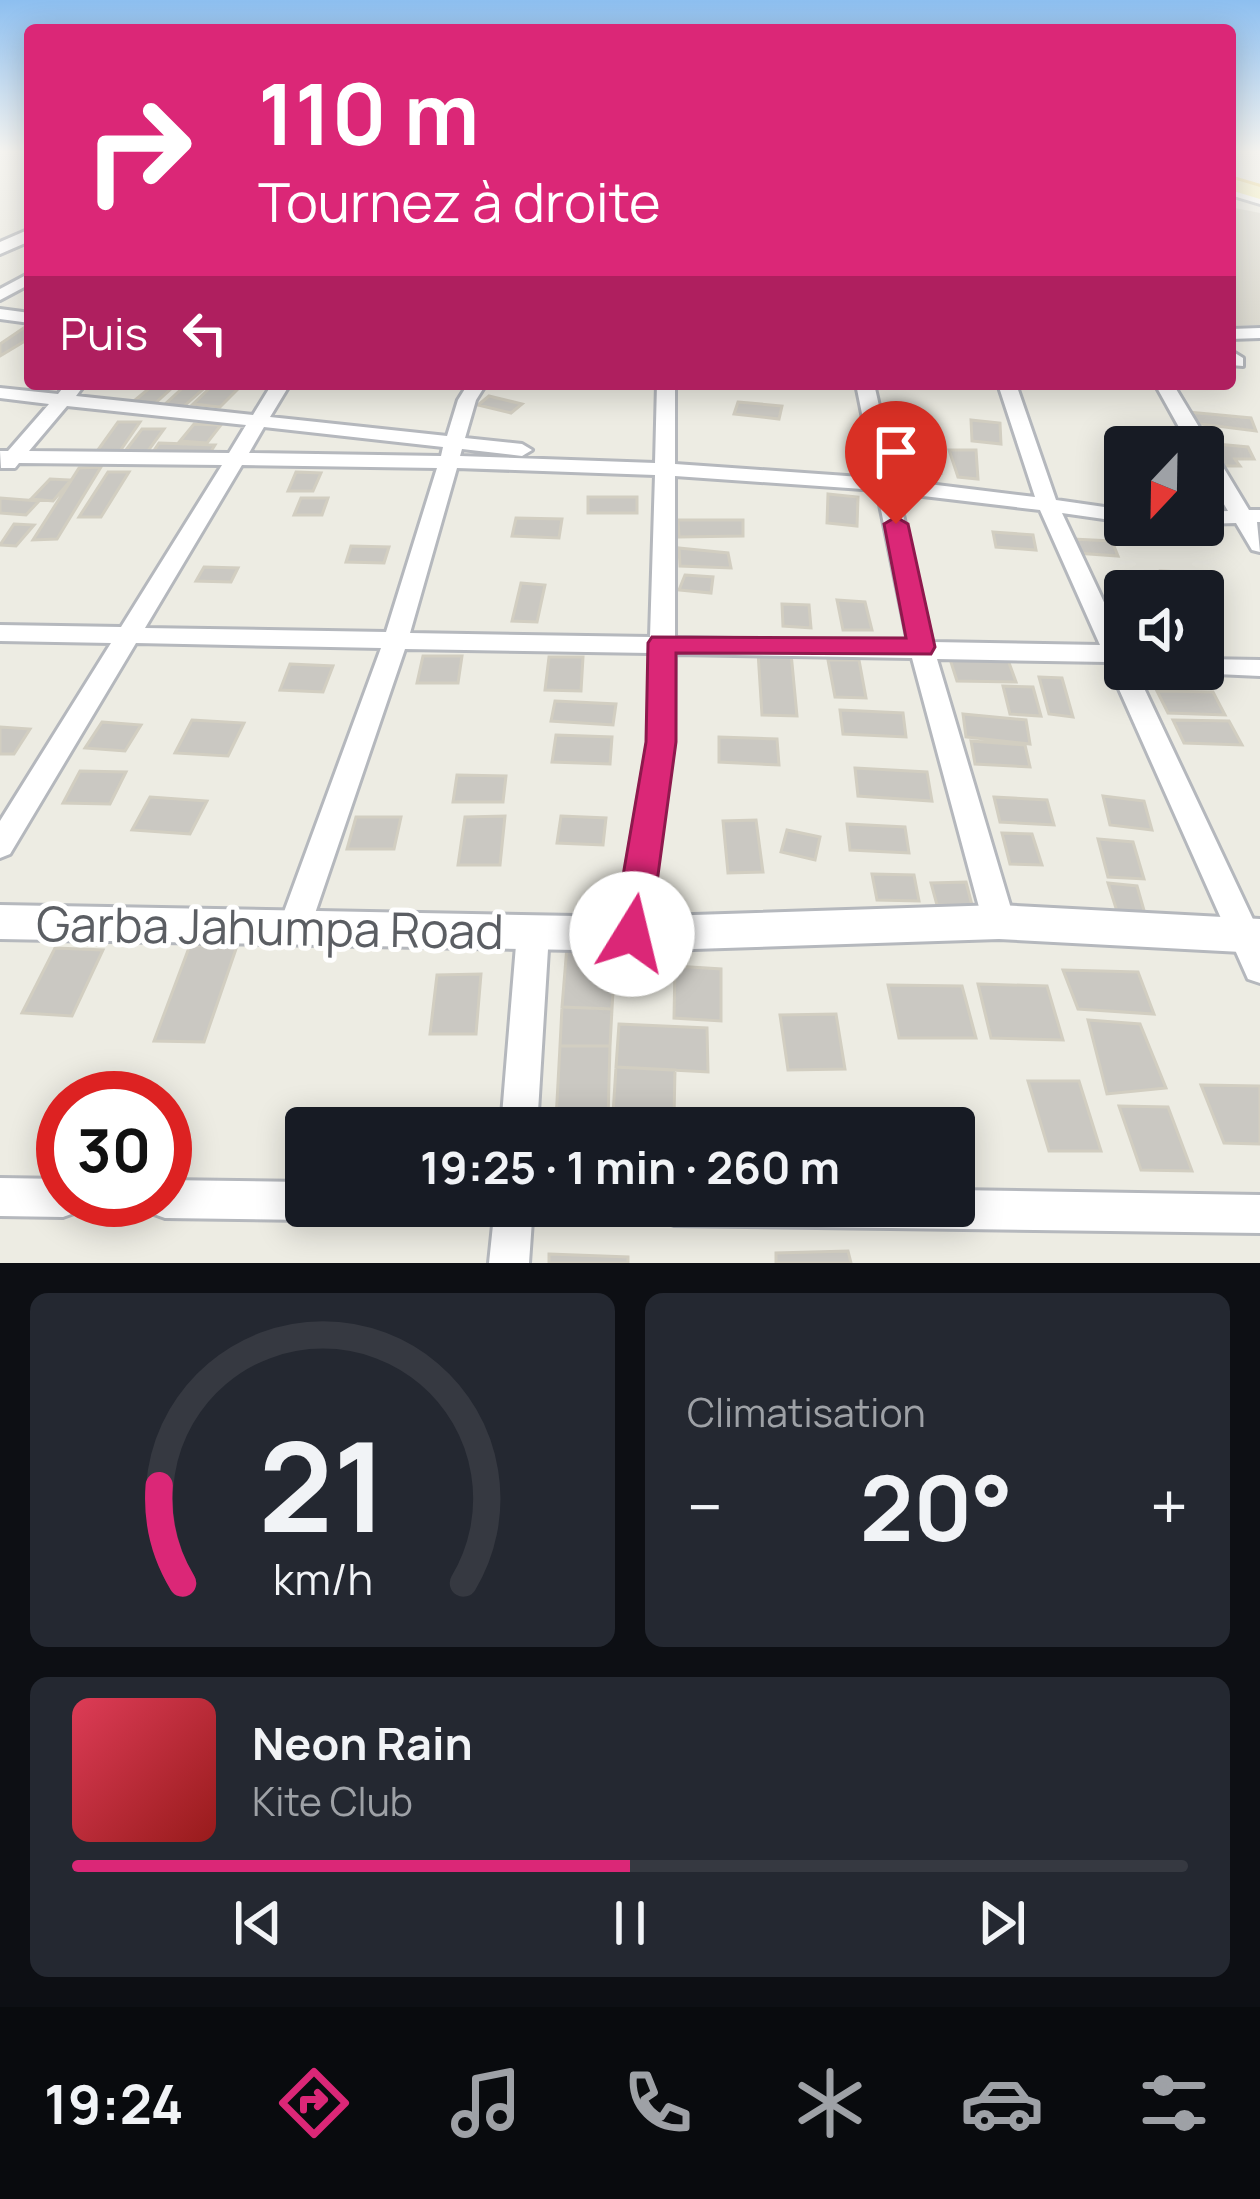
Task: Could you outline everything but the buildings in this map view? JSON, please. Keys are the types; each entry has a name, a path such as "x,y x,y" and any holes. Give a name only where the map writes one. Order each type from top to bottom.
{"street":[{"path":"0,846 277,390"},
{"path":"293,931 396,640 473,390"},
{"path":"632,934 661,742 666,390"},
{"path":"866,390 921,647 999,922"},
{"path":"1009,390 1048,502 1104,627"},
{"path":"1167,390 1188,426"},
{"path":"5,462 69,392"},
{"path":"0,393 69,392 453,452"},
{"path":"5,462 453,452 888,483 1104,512"},
{"path":"1224,481 1250,516 1260,545"},
{"path":"0,634 921,647 1104,659"},
{"path":"1224,667 1260,668"},
{"path":"1133,690 1254,946"},
{"name":"Garba Jahumpa Road","path":"0,922 632,934 999,922 1254,946"},
{"path":"521,1107 533,933"},
{"path":"0,1197 36,1198"},
{"path":"192,1199 285,1201"},
{"path":"975,1210 1260,1214"},
{"path":"509,1263 512,1227"}],"shaded area":[{"path":"1236,212 1260,213 1260,325 1236,326"}],"route":[{"path":"632,934 661,742 662,643 921,647 896,524"}]}
